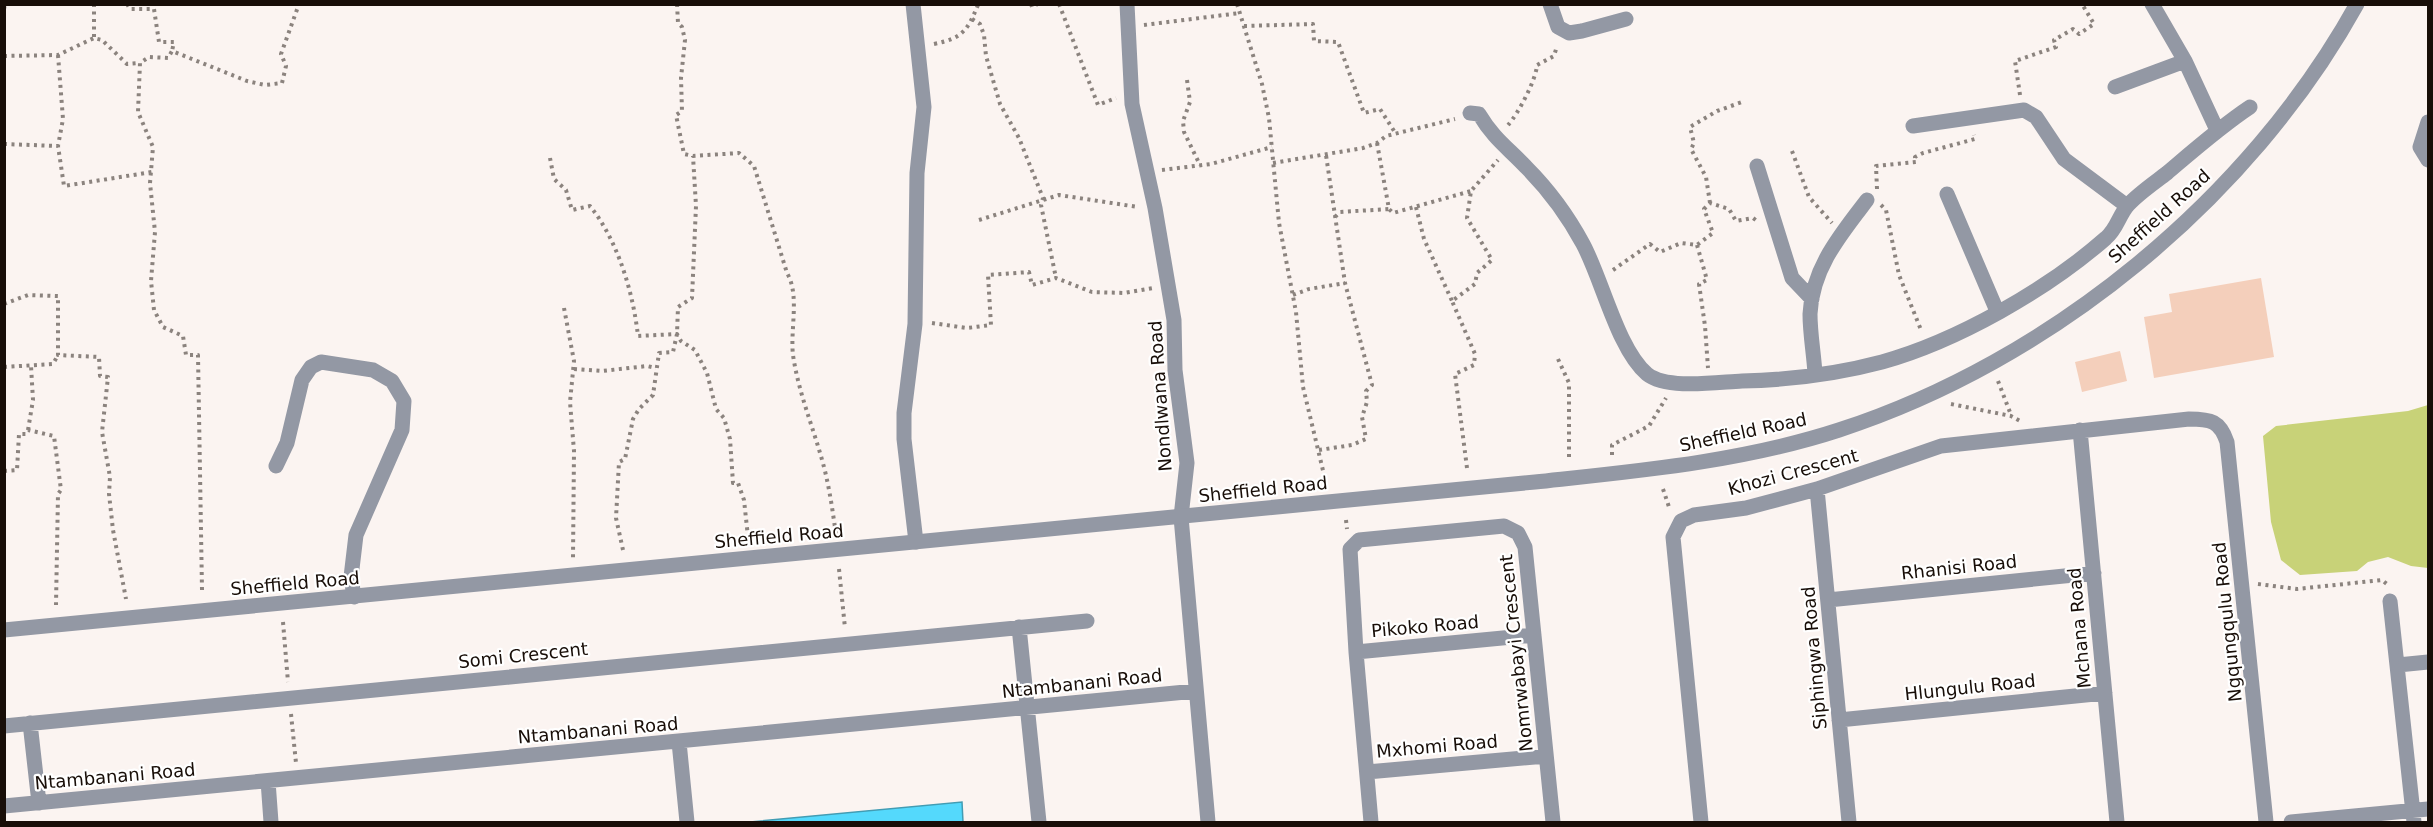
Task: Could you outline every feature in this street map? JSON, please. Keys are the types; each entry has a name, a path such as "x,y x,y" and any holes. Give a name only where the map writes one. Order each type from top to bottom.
{"street":[{"path":"913,4 924,107 917,173 915,324 904,413 904,439 916,542"},
{"name":"Nondlwana Road","path":"1127,4 1131,89 1155,208 1174,320 1178,394 1186,441 1186,472 1181,517 1208,822"},
{"path":"1550,4 1558,27 1563,31 1582,31 1626,19"},
{"path":"2152,4 2185,61 2217,130"},
{"name":"Sheffield Road","path":"4,630 1181,517 1677,466 1784,446 1841,429 1891,410 1978,370 2022,345 2101,293 2149,254 2221,188 2268,135 2302,91 2357,4"},
{"path":"2115,87 2185,61"},
{"path":"1470,113 1479,114 1506,151 1527,167 1561,209 1582,242 1601,280 1614,319 1631,352 1647,374 1670,382 1707,382 1768,381 1882,362 1936,341 1997,311 2045,286 2070,269 2109,235 2127,206 2217,130 2250,107"},
{"path":"1913,126 2024,110 2036,117 2064,159 2127,206"},
{"path":"2428,122 2420,147 2428,160"},
{"path":"1757,166 1792,278 1812,299"},
{"path":"1947,194 1997,311"},
{"path":"1815,374 1810,316 1812,299 1823,264 1840,233 1867,200"},
{"path":"276,466 287,443 302,380 311,367 321,362 373,370 392,381 404,401 402,430 356,535 351,577 354,597"},
{"name":"Khozi Crescent","path":"1701,822 1673,537 1681,521 1694,515 1746,508 1817,489 1941,446 2189,419 2216,422"},
{"name":"Ngqungqulu Road","path":"2216,422 2221,427 2227,442 2266,822"},
{"name":"Mchana Road","path":"2080,430 2118,822"},
{"name":"Siphingwa Road","path":"1817,489 1849,822"},
{"name":"Nomrwabayi Crescent","path":"1371,822 1349,555 1354,544 1359,540 1504,526 1518,533 1525,547 1553,822"},
{"name":"Rhanisi Road","path":"1828,600 2094,573"},
{"path":"2390,601 2413,817"},
{"name":"Somi Crescent","path":"4,726 1087,621"},
{"path":"1020,627 1039,822"},
{"name":"Pikoko Road","path":"1356,652 1534,635"},
{"path":"2398,665 2428,662"},
{"name":"Ntambanani Road","path":"4,806 1196,691"},
{"name":"Hlungulu Road","path":"1839,720 2105,693"},
{"path":"30,723 39,803"},
{"path":"680,742 687,822"},
{"name":"Mxhomi Road","path":"1367,772 1546,756"},
{"path":"268,782 271,822"},
{"path":"2291,822 2413,817 2428,809"}],"path":[{"path":"94,4 94,38"},
{"path":"4,56 58,55 94,38 102,40 127,64 140,63 149,57 168,58 174,42 159,42 154,9 130,9 127,4"},
{"path":"172,51 247,81 265,85 282,83 286,66 281,54 299,4"},
{"path":"654,4 675,4 678,23 682,27 685,40 681,78 682,111 676,116 684,154 693,156 739,153 754,166 786,273 792,283 792,346 795,370 805,411 825,471 838,550"},
{"path":"1031,4 1032,7 1038,4"},
{"path":"1059,4 1098,105 1131,89"},
{"path":"1237,4 1262,84 1272,147 1279,223 1293,295 1303,387 1314,444 1319,450 1326,483"},
{"path":"2024,110 2018,90 2015,61 2056,47 2054,40 2065,33 2073,29 2079,34 2094,24 2082,4"},
{"path":"919,48 955,39 965,32 978,5"},
{"path":"1128,26 1240,13"},
{"path":"972,19 980,24 984,35 986,56 1000,104 1019,138 1043,198 1041,205 1056,278"},
{"path":"1244,26 1313,24 1314,41 1338,42 1364,113 1380,109 1396,134"},
{"path":"1495,138 1522,105 1526,91 1536,75 1537,65 1554,56 1563,31"},
{"path":"58,55 63,119 58,146 64,186 152,172"},
{"path":"140,63 138,112 153,147 150,183 155,232 151,281 154,310 163,327 183,336 186,355 198,354 202,590"},
{"path":"1187,80 1190,102 1183,121 1184,132 1200,165"},
{"path":"1710,203 1706,177 1691,149 1694,143 1690,127 1717,111 1745,101"},
{"path":"1273,163 1326,155 1377,143 1383,136 1470,113"},
{"path":"1936,341 1931,333 1923,334 1899,275 1886,210 1867,200 1876,193 1876,166 1916,162 1915,157 1934,148 1975,139 1970,116"},
{"path":"1377,143 1389,209 1393,213 1471,191 1506,151"},
{"path":"4,144 58,146"},
{"path":"1147,174 1200,165 1272,147"},
{"path":"1792,151 1809,197 1840,233"},
{"path":"1319,450 1366,439 1362,417 1367,402 1366,391 1372,385 1345,283 1326,155"},
{"path":"623,550 616,518 619,462 625,459 627,453 633,419 653,394 659,352 673,351 677,334 678,307 692,298 696,206 693,156"},
{"path":"550,158 554,179 566,190 572,210 590,206 608,233 623,271 638,336 677,334"},
{"path":"1452,301 1475,284 1477,273 1492,260 1467,218 1471,191"},
{"path":"980,220 1043,198 1066,194 1117,205 1155,208"},
{"path":"1710,203 1729,209 1736,221 1756,220 1760,237 1779,234"},
{"path":"1601,280 1650,244 1660,252 1681,243 1697,245 1713,233 1704,209 1710,203"},
{"path":"1416,207 1424,239 1475,354 1474,365 1455,374 1467,468"},
{"path":"1335,218 1340,212 1389,209"},
{"path":"1697,245 1707,280 1699,284 1705,326 1707,382"},
{"path":"915,324 942,323 967,328 991,325 988,275 1029,272 1032,285 1056,278 1080,290 1107,293 1124,293 1168,284"},
{"path":"1293,295 1309,289 1345,283"},
{"path":"4,303 28,295 57,296 57,355 52,363 4,367"},
{"path":"564,308 574,369 570,402 574,461 573,576"},
{"path":"677,334 681,341 695,350 707,373 716,409 724,418 732,454 733,483 738,483 744,500 748,537"},
{"path":"57,355 99,357 100,376 108,376 102,432 110,477 109,494 113,530 126,598"},
{"path":"1558,359 1569,383 1569,459"},
{"path":"4,471 17,470 20,434 26,434 28,430 33,400 31,366"},
{"path":"574,369 592,372 647,366 656,368"},
{"path":"1998,381 2012,416"},
{"path":"1612,455 1612,445 1649,426 1664,404 1670,382"},
{"path":"1952,404 2012,416 2024,422 2036,434"},
{"path":"28,430 54,436 61,490 58,494 56,605"},
{"path":"839,569 847,644"},
{"path":"2243,584 2297,589 2382,580 2389,587 2390,601"}],"green space":[{"path":"2428,405 2428,568 2411,566 2388,557 2368,562 2357,571 2300,575 2281,560 2271,522 2263,436 2276,426 2408,411"}],"water":[{"path":"962,802 963,822 750,822"}],"building":[{"path":"2261,278 2274,357 2154,378 2144,317 2172,312 2169,294"},
{"path":"2120,351 2127,381 2082,392 2075,362"}]}
